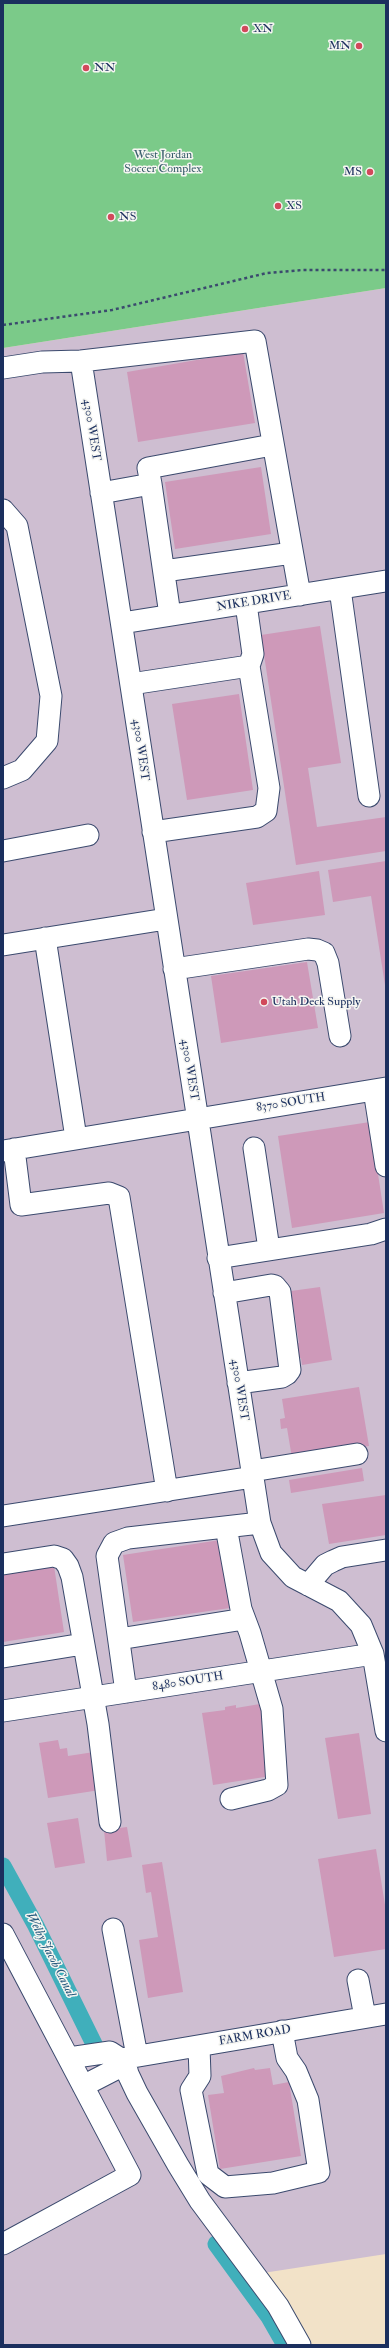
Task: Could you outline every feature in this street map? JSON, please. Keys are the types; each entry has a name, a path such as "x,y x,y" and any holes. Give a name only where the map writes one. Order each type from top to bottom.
{"street":[{"path":"3,368 42,362 81,361 255,341 272,445 300,595"},
{"name":"4300 WEST","path":"81,361 260,1523 272,1553 293,1577 339,1601 361,1625 373,1654 386,1731"},
{"path":"170,616 148,468 272,445"},
{"path":"101,493 151,484"},
{"path":"3,510 17,526 51,696 47,741 22,770 3,778"},
{"path":"164,571 292,553"},
{"name":"NIKE DRIVE","path":"122,623 386,581"},
{"path":"340,589 369,796"},
{"path":"153,832 257,818 266,811 269,788 249,666 253,654 246,604"},
{"path":"131,684 249,666"},
{"path":"3,850 88,835"},
{"path":"3,945 166,919"},
{"path":"45,938 76,1138"},
{"path":"174,968 308,949 317,950 324,954 328,963 340,1036"},
{"path":"380,1089 386,1166"},
{"name":"8370 SOUTH","path":"8,1150 380,1089"},
{"path":"254,1148 270,1249"},
{"path":"8,1150 21,1205 109,1193 119,1197 168,1491"},
{"path":"218,1258 371,1234 386,1229"},
{"path":"224,1294 271,1285 275,1286 280,1292 290,1370 282,1377 238,1384"},
{"path":"3,1516 168,1491 357,1454"},
{"path":"126,1692 107,1556 114,1543 128,1538 260,1523"},
{"path":"226,1527 241,1610 272,1709 277,1785 268,1790 231,1799"},
{"path":"308,1585 325,1566 333,1561 342,1557 386,1550"},
{"path":"3,1564 54,1556 63,1559 68,1566 72,1577 92,1698 98,1724 110,1822"},
{"path":"119,1639 244,1620"},
{"path":"3,1658 83,1644"},
{"name":"8480 SOUTH","path":"3,1711 373,1654"},
{"path":"113,1929 128,2074 137,2093 200,2201 284,2316 300,2345"},
{"path":"3,1934 130,2175 3,2244"},
{"path":"358,1980 364,2017"},
{"name":"FARM ROAD","path":"127,2058 386,2014"},
{"path":"199,2046 200,2076 192,2090 208,2174 225,2187 273,2183 319,2172 308,2100 296,2071 287,2058 282,2031"},
{"path":"69,2058 110,2052 127,2058"},
{"path":"83,2086 116,2068 127,2058"}],"path":[{"path":"3,325 112,310 267,272 302,270 386,270"}],"shaded area":[{"path":"386,288 386,2254 263,2273 302,2345 3,2345 3,348"}],"green space":[{"name":"West Jordan Soccer Complex","path":"3,3 386,3 386,288 3,348"}],"building":[{"path":"243,352 255,423 138,442 127,372"},
{"path":"261,467 271,534 175,549 165,482"},
{"path":"320,626 341,763 308,768 317,827 386,817 386,851 296,865 261,635"},
{"path":"239,694 253,790 187,800 172,704"},
{"path":"386,861 385,985 371,896 333,902 328,870"},
{"path":"319,871 325,915 253,925 246,883"},
{"name":"Utah Deck Supply","path":"307,962 318,1028 221,1043 211,976"},
{"path":"370,1122 384,1213 292,1228 278,1136"},
{"path":"320,1287 332,1360 302,1365 301,1358 296,1359 293,1344 299,1343 291,1291"},
{"path":"359,1387 369,1446 292,1458 287,1428 281,1429 280,1419 285,1418 282,1399"},
{"path":"362,1468 364,1481 291,1493 289,1480"},
{"path":"386,1495 386,1535 329,1544 322,1504"},
{"path":"220,1540 230,1608 133,1622 123,1555"},
{"path":"54,1566 64,1632 3,1642 3,1574"},
{"path":"260,1704 271,1776 213,1785 202,1713 225,1710 225,1707 236,1705 236,1708"},
{"path":"359,1733 371,1814 338,1819 325,1738"},
{"path":"58,1740 60,1749 67,1748 68,1756 94,1752 100,1790 48,1798 39,1743"},
{"path":"78,1818 85,1863 55,1868 47,1823"},
{"path":"127,1827 132,1857 107,1861 104,1830"},
{"path":"376,1849 386,1911 386,1949 334,1957 318,1859"},
{"path":"162,1862 183,1992 148,1998 139,1940 158,1937 151,1892 146,1893 142,1865"},
{"path":"254,2068 255,2070 270,2068 273,2085 289,2082 301,2156 220,2169 208,2095 224,2093 221,2076"}],"waterway":[{"name":"Welby Jacob Canal","path":"3,1866 36,1926 95,2046"},
{"name":"Welby Jacob Canal","path":"216,2244 269,2317 285,2345"}],"place":[{"name":"XN","path":"245,29"},
{"name":"MN","path":"359,46"},
{"name":"NN","path":"86,68"},
{"name":"MS","path":"370,172"},
{"name":"XS","path":"278,206"},
{"name":"NS","path":"111,217"},
{"name":"Utah Deck Supply","path":"264,1002"}]}
